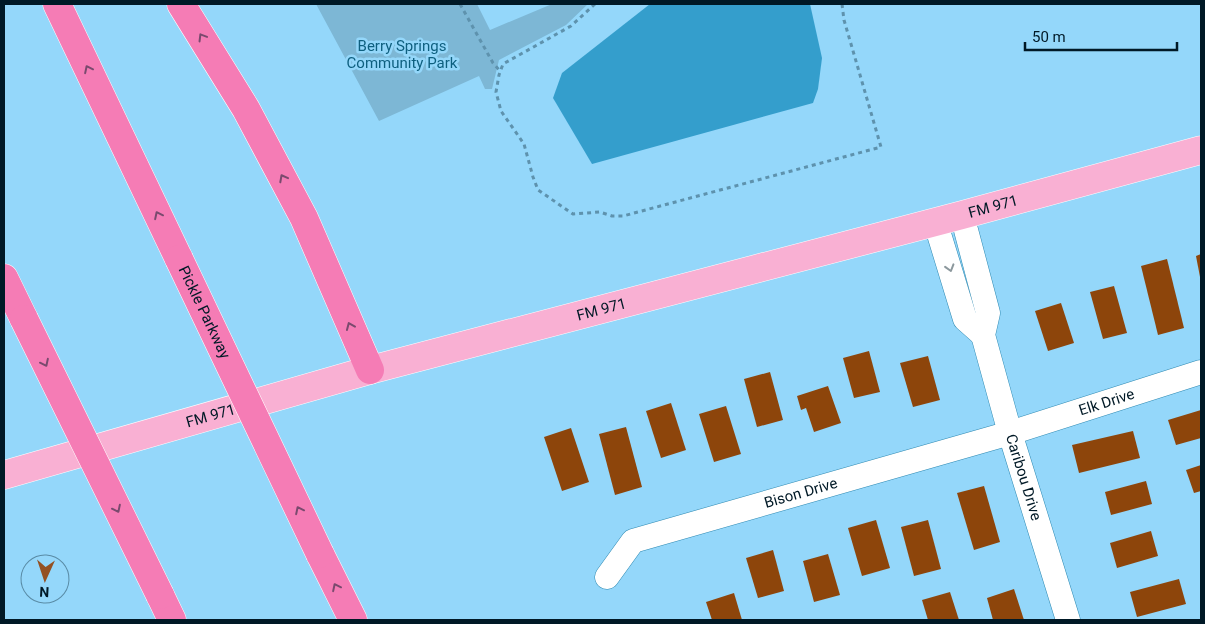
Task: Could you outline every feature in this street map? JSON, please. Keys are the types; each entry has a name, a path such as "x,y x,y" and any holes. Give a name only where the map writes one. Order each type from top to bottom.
{"highway":[{"name":"Pickle Parkway","path":"57,4 353,620"},
{"path":"180,4 246,109 304,218 370,370"},
{"path":"4,278 172,620"}],"main road":[{"name":"FM 971","path":"4,475 370,370 1201,150"}],"street":[{"name":"Caribou Drive","path":"962,214 988,313 983,335 1010,433 1068,620"},
{"path":"935,221 965,319 983,335"},
{"name":"Elk Drive","path":"1010,433 1201,372"},
{"name":"Bison Drive","path":"607,577 633,542 1010,433"}],"path":[{"path":"460,4 492,63 500,70"},
{"path":"595,4 571,26 503,64 496,92 500,112 524,144 532,177 538,190 573,214 600,212 612,216 623,216 881,147 844,20 842,4"}],"green space":[{"name":"Berry Springs Community Park","path":"316,4 477,4 490,30 552,4 588,4 566,25 499,60 492,89 485,89 479,76 379,121"}],"shaded area":[{"path":"650,4 810,4 822,58 818,89 813,103 592,164 553,98 562,73"}],"building":[{"path":"1201,254 1201,277 1200,277 1196,256"},
{"path":"1167,259 1184,328 1158,335 1141,266"},
{"path":"1114,286 1127,333 1103,339 1090,292"},
{"path":"1061,303 1074,343 1048,351 1035,311"},
{"path":"869,351 880,392 854,398 843,358"},
{"path":"928,356 940,400 913,407 900,363"},
{"path":"770,372 783,420 757,427 744,379"},
{"path":"828,386 841,423 814,432 806,408 801,410 797,396"},
{"path":"671,403 686,450 661,458 646,411"},
{"path":"726,406 741,454 714,462 699,414"},
{"path":"1201,410 1201,438 1176,445 1168,420"},
{"path":"626,427 642,487 615,495 599,434"},
{"path":"571,428 589,482 562,491 544,437"},
{"path":"1133,431 1140,458 1079,473 1072,445"},
{"path":"1201,465 1201,491 1194,493 1186,470"},
{"path":"1146,481 1152,504 1111,515 1105,492"},
{"path":"984,486 1000,542 974,550 957,493"},
{"path":"876,520 890,568 862,576 848,528"},
{"path":"928,520 941,569 914,576 901,527"},
{"path":"1151,531 1158,556 1117,568 1110,543"},
{"path":"773,550 784,591 758,598 746,558"},
{"path":"828,554 840,595 814,602 803,561"},
{"path":"1179,579 1186,604 1137,617 1130,592"},
{"path":"1014,589 1024,620 993,620 987,598"},
{"path":"950,592 959,620 928,620 922,600"},
{"path":"734,593 742,620 712,620 706,602"}]}
